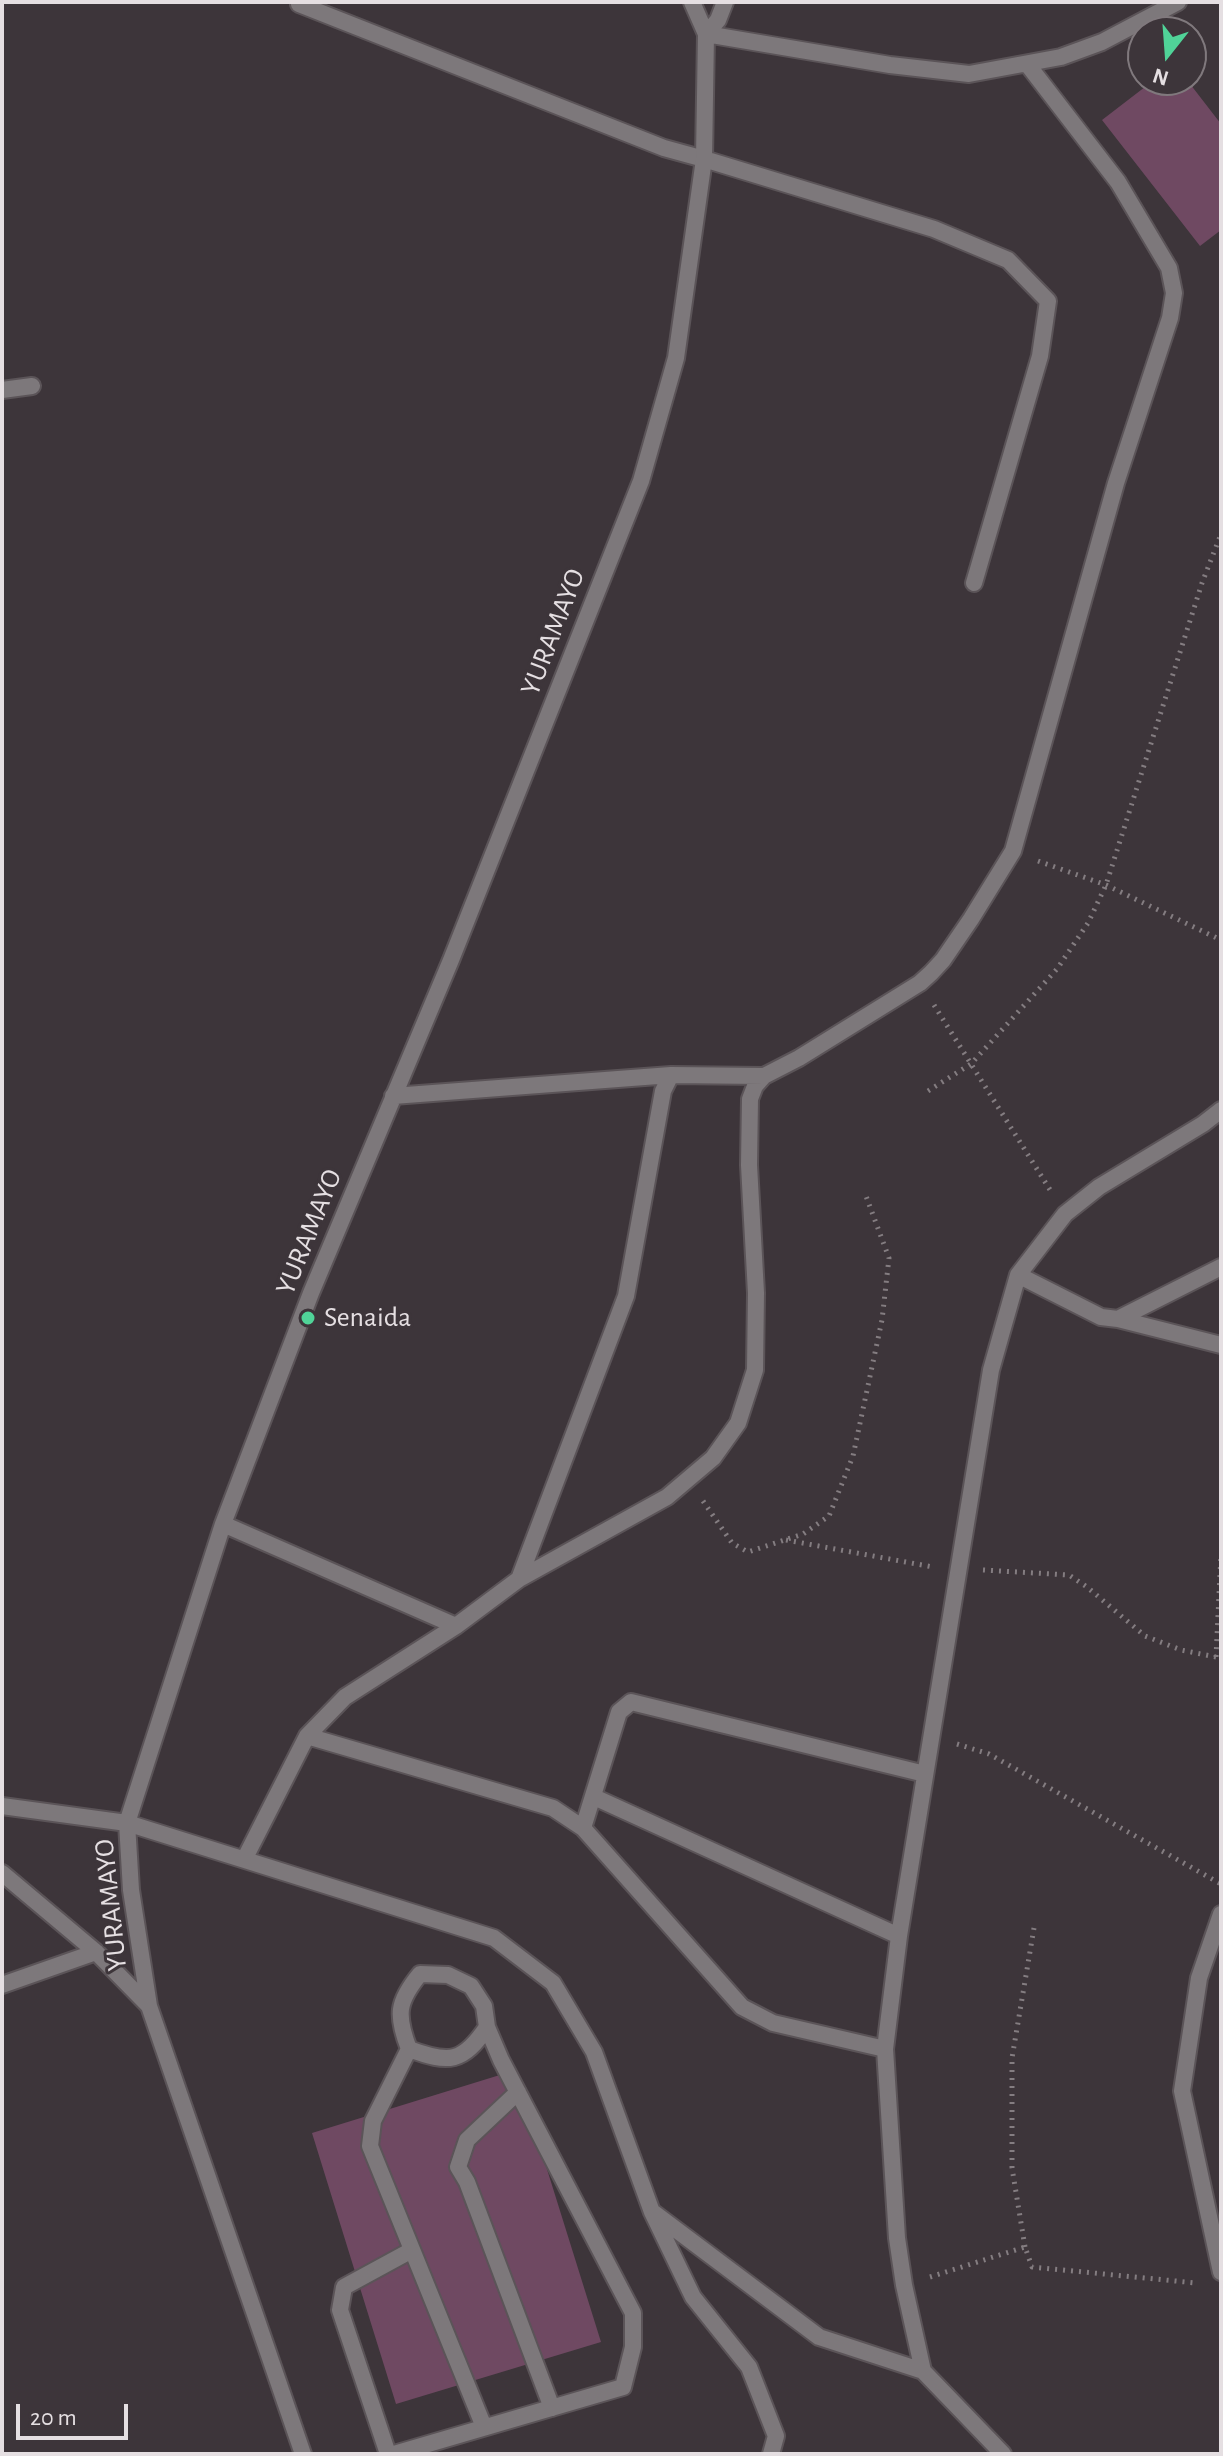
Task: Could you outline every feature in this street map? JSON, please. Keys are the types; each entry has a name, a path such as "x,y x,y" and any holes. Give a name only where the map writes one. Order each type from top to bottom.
{"street":[{"path":"692,2 706,34"},
{"path":"706,34 718,20 725,2"},
{"path":"706,34 890,65 969,74 1061,57 1102,42 1178,2"},
{"path":"299,4 664,148 934,229 1008,260 1048,301 1040,356 974,583"},
{"name":"YURAMAYO","path":"303,2454 149,2006 131,1890 127,1823 223,1524 311,1293 456,945 641,481 676,358 704,159 706,34"},
{"path":"245,1858 307,1736 345,1697 456,1626 519,1579 667,1497 713,1458 738,1423 755,1370 756,1293 749,1165 750,1099 755,1086 764,1076 799,1058 920,983 943,960 1013,851 1116,483 1170,318 1174,293 1169,268 1118,182 1028,65"},
{"path":"2,390 32,386"},
{"path":"519,1579 626,1296 663,1091 671,1075"},
{"path":"393,1096 671,1075 764,1076"},
{"path":"923,2371 897,2238 885,2049 899,1936 991,1370 1018,1275 1065,1214 1099,1187 1221,1110"},
{"path":"1118,1319 1221,1267"},
{"path":"1018,1275 1101,1317 1221,1345"},
{"path":"223,1524 456,1626"},
{"path":"583,1828 619,1712 631,1702 925,1774"},
{"path":"307,1736 553,1808 583,1828 742,2007 773,2023 885,2049"},
{"path":"594,1797 899,1936"},
{"path":"2,1806 127,1823 245,1858 494,1938 553,1983 594,2052 652,2212 693,2297 749,2367 776,2436 771,2454"},
{"path":"2,1873 96,1952 149,2006"},
{"path":"1221,1914 1199,1978 1182,2091 1221,2272"},
{"path":"2,1985 96,1952"},
{"path":"412,2250 344,2287 340,2310 391,2454 623,2387 633,2347 633,2313 518,2092 487,2027 484,2006 471,1986 448,1975 420,1974 405,1992 399,2013 409,2049 373,2121 370,2146 484,2427"},
{"path":"409,2049 434,2059 457,2058 474,2046 487,2027"},
{"path":"518,2092 467,2140 458,2167 467,2182 552,2408"},
{"path":"652,2212 819,2337 923,2371 1003,2454"}],"path":[{"path":"928,1091 971,1064 1057,969 1088,923 1106,885 1202,583 1221,534"},
{"path":"1013,851 1106,885 1221,940"},
{"path":"920,983 1065,1214"},
{"path":"688,1480 732,1543 748,1552 803,1534 829,1516 853,1456 882,1320 889,1258 866,1196"},
{"path":"785,1540 957,1571 1069,1575 1145,1636 1181,1650 1218,1657 1221,1554"},
{"path":"931,1735 989,1754 1221,1884"},
{"path":"1034,1928 1012,2058 1012,2168 1025,2247 1032,2267 1205,2284"},
{"path":"904,2285 1025,2247"}],"shaded area":[{"path":"1133,96 1199,96 1221,124 1221,230 1200,246 1102,120"},
{"path":"516,2070 601,2342 396,2404 312,2133"}],"place":[{"name":"Senaida","path":"308,1318"}]}
